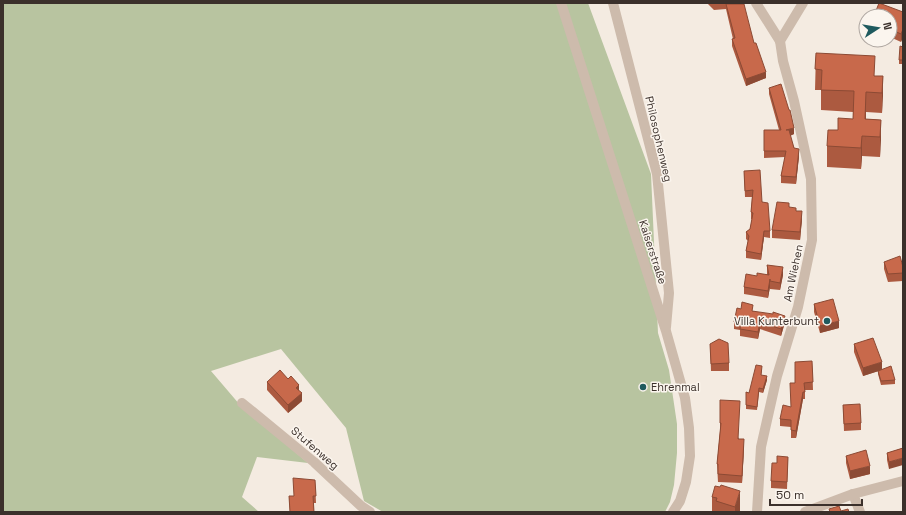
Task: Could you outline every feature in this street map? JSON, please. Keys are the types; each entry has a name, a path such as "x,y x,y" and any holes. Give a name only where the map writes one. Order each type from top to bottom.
{"street":[{"name":"Kaiserstraße","path":"561,3 666,331 685,398 690,428 690,456 686,482 680,502 673,512"},
{"name":"Philosophenweg","path":"613,3 657,174 669,293 666,331"},
{"path":"756,3 780,41 804,3"},
{"name":"Am Wiehen","path":"757,512 761,447 777,376 798,306 812,240 810,178 794,101 783,61 780,41"},
{"name":"Stufenweg","path":"242,403 314,462 361,506 370,512"},
{"path":"805,512 853,494 903,481"},
{"path":"853,494 860,512"}],"green space":[{"path":"3,3 588,3 651,174 658,333 669,370 677,424 677,453 674,485 670,502 665,512 383,512 364,501 346,428 281,349 211,371 240,405 308,463 257,457 242,497 259,512 3,512"}],"building":[{"path":"879,3 892,8 877,8"},
{"path":"726,4 744,4 754,43 756,43 766,72 746,79 732,39 735,38"},
{"path":"898,10 903,12 903,29 901,34 898,33"},
{"path":"900,46 903,47 903,60 899,60"},
{"path":"816,53 875,56 874,76 883,76 882,93 866,92 865,119 881,120 880,137 862,136 861,148 827,146 828,130 838,130 838,118 853,119 854,91 821,90 822,70 815,69"},
{"path":"781,84 790,110 794,128 786,130 789,130 794,148 799,149 796,177 781,176 786,151 764,151 764,130 781,130 769,88"},
{"path":"760,170 762,202 768,203 770,231 764,231 761,254 746,251 749,236 746,232 750,229 753,213 751,212 753,190 745,191 744,171"},
{"path":"777,202 789,203 789,207 796,208 796,211 802,211 800,232 772,230"},
{"path":"900,256 903,273 888,274 884,262"},
{"path":"767,265 783,267 780,283 770,281 770,279 768,291 744,287 746,274 757,276 757,273 769,275"},
{"name":"Villa Kunterbunt","path":"833,299 839,321 820,326 814,304"},
{"path":"742,302 753,305 752,311 773,314 773,312 785,316 781,329 760,322 758,332 740,329 741,323 734,322 737,308 741,309"},
{"path":"873,338 882,362 863,368 854,344"},
{"path":"719,339 728,343 729,363 711,364 710,344"},
{"path":"812,361 813,382 804,383 805,392 803,392 796,431 791,430 791,420 780,419 783,405 791,407 790,383 795,383 795,362"},
{"path":"756,365 762,366 761,375 767,376 763,389 759,388 757,407 746,405 746,392 749,393"},
{"path":"891,366 895,380 881,381 878,371"},
{"path":"280,370 288,379 291,376 299,385 296,388 302,393 288,405 267,382"},
{"path":"720,400 740,401 738,439 744,439 742,476 718,474 717,464 721,423"},
{"path":"860,404 861,423 844,424 843,405"},
{"path":"903,448 903,458 889,462 887,453"},
{"path":"866,450 870,466 850,471 846,456"},
{"path":"777,456 788,457 787,482 771,481 772,463 777,463"},
{"path":"293,478 315,480 316,496 313,496 314,512 290,512 289,496 294,496"},
{"path":"721,485 740,491 735,507 716,501 717,498 712,497 715,486 720,487"},
{"path":"839,506 841,511 848,509 849,512 830,512 829,509"}],"place":[{"name":"Villa Kunterbunt","path":"827,321"},
{"name":"Ehrenmal","path":"643,387"}]}
